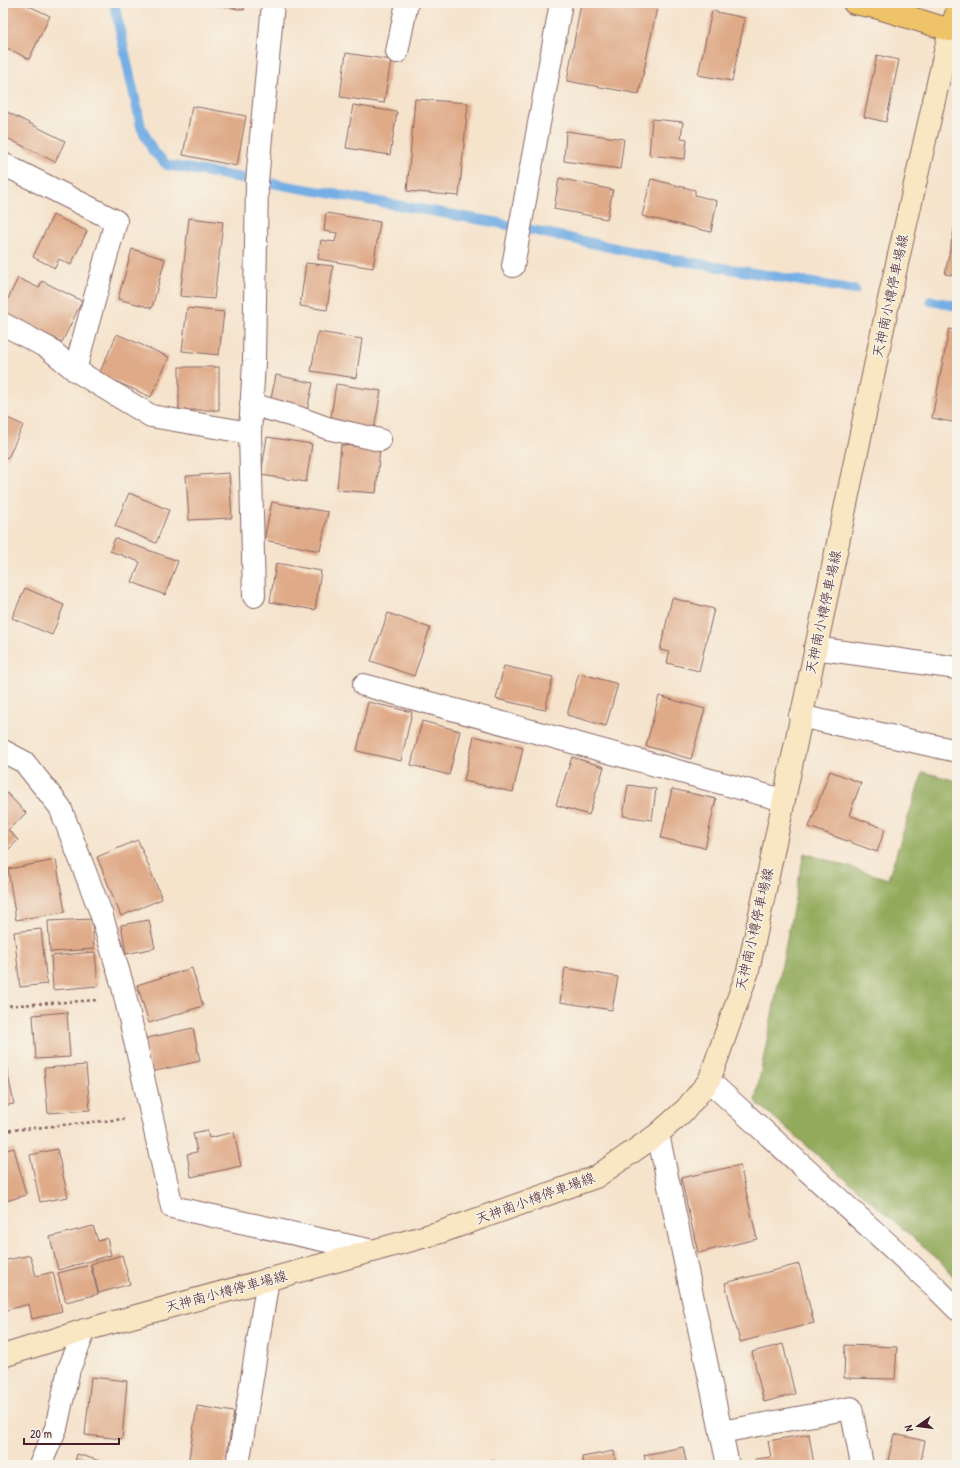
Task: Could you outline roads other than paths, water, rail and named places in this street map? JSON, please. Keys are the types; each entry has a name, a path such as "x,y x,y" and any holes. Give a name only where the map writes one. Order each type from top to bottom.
{"highway":[{"path":"854,3 955,24"}],"main road":[{"name":"天神南小樽停車場線","path":"3,1356 85,1330 441,1232 596,1177 658,1134 686,1108 709,1081 748,971 800,716 891,290 955,24"}],"street":[{"path":"254,596 250,433 254,361 257,182 273,3"},
{"path":"397,52 407,3"},
{"path":"513,266 561,3"},
{"path":"3,164 116,222 75,370"},
{"path":"3,324 48,348 75,370 151,416 250,433"},
{"path":"251,404 297,417 327,428 380,440"},
{"path":"815,648 957,668"},
{"path":"364,685 783,800"},
{"path":"800,716 957,751"},
{"path":"3,751 24,762 60,807 101,913 125,998 172,1207 373,1251"},
{"path":"709,1081 933,1285 957,1310"},
{"path":"658,1134 728,1465"},
{"path":"238,1465 268,1279"},
{"path":"40,1465 56,1428 69,1369 85,1330"},
{"path":"721,1432 851,1408 862,1465"}],"waterway":[{"path":"114,3 141,127 153,151 167,165 494,222 647,255 855,290"},
{"path":"931,301 957,306"}]}
